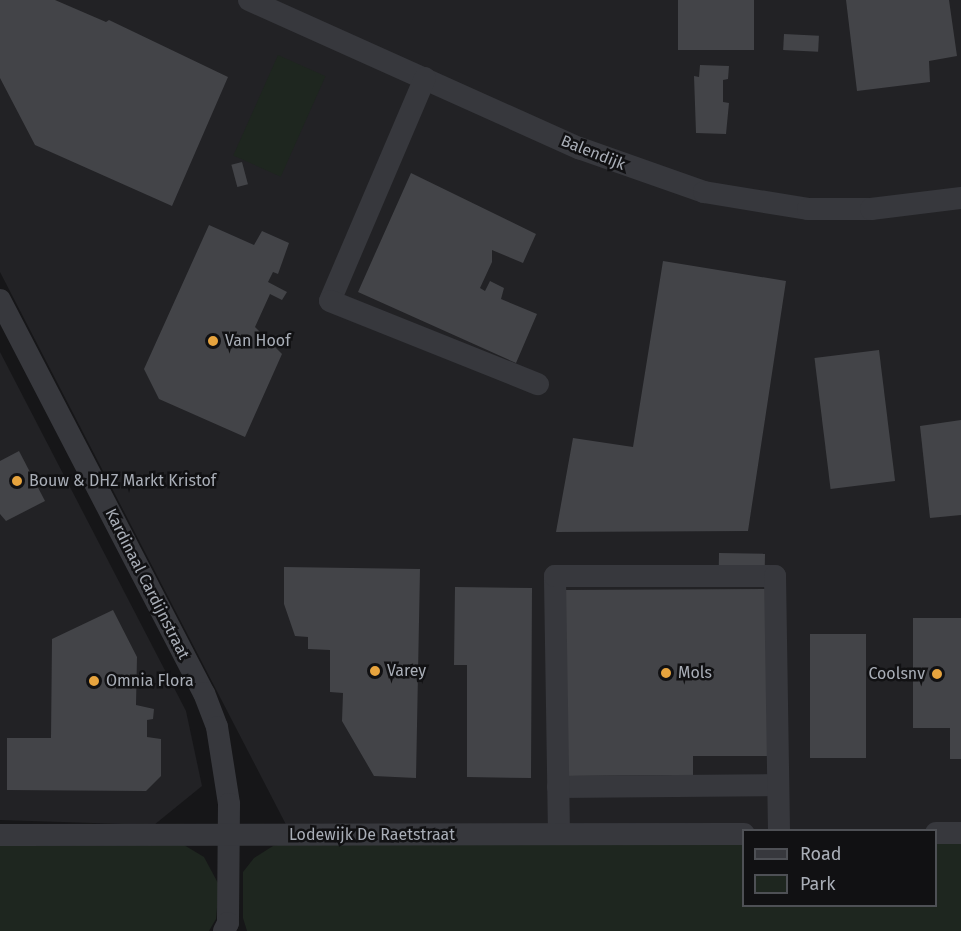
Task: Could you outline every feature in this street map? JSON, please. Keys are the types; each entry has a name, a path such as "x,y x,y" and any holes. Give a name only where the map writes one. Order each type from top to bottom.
{"street":[{"name":"Balendijk","path":"249,0 579,148 704,192 808,209 871,209 961,198"},
{"path":"425,78 330,301 538,384"},
{"name":"Kardinaal Cardijnstraat","path":"0,300 204,693 223,755 230,835 229,928"},
{"path":"559,834 555,576 775,576 779,829"},
{"path":"558,787 778,785"},
{"path":"937,833 961,833"},
{"name":"Lodewijk De Raetstraat","path":"0,835 742,834"}],"shaded area":[{"path":"0,0 961,0 961,843 937,829 742,829 295,842 0,272"},
{"path":"0,352 186,711 202,786 154,825 0,820"}],"green space":[{"path":"278,55 326,76 281,177 233,155"},
{"path":"295,842 742,843 742,907 937,907 937,843 961,843 961,931 247,931 243,918 243,872 254,858 273,846"},
{"path":"184,845 204,857 219,885 216,919 209,931 0,931 0,846"}],"building":[{"path":"0,0 55,0 106,22 109,20 228,77 172,206 35,145 0,78"},
{"path":"678,0 754,0 754,50 678,50"},
{"path":"846,0 949,0 957,56 929,61 930,82 857,91"},
{"path":"784,34 819,36 818,52 783,50"},
{"path":"700,65 729,66 728,79 723,80 723,102 729,103 726,134 696,133 694,76 699,77"},
{"path":"242,162 248,184 237,187 231,165"},
{"path":"411,173 536,234 523,263 492,250 492,262 480,288 485,291 490,281 504,288 501,299 537,314 516,363 358,292"},
{"name":"Van Hoof","path":"209,225 254,245 262,231 289,243 278,274 273,272 268,282 287,292 282,300 270,294 255,327 282,354 245,437 159,399 144,369"},
{"path":"663,261 786,281 748,531 556,532 573,438 633,447"},
{"path":"879,350 895,481 831,489 814,358"},
{"path":"961,420 961,515 930,518 920,426"},
{"name":"Bouw & DHZ Markt Kristof","path":"19,451 45,501 6,521 0,514 0,461"},
{"path":"719,553 765,554 765,569 719,568"},
{"name":"Varey","path":"284,567 420,569 416,778 374,776 342,721 343,693 330,692 330,650 308,649 308,637 295,636 284,604"},
{"path":"455,587 532,588 531,778 467,777 467,665 454,665"},
{"name":"Mols","path":"768,589 769,756 693,756 693,775 565,776 564,590"},
{"name":"Omnia Flora","path":"113,610 137,657 136,705 154,709 153,719 147,720 147,737 161,739 161,776 146,791 7,790 7,738 51,738 52,639"},
{"name":"Coolsnv","path":"913,618 961,618 961,759 950,759 950,728 913,728"},
{"path":"810,634 866,634 866,758 810,758"}],"place":[{"name":"Van Hoof","path":"213,341"},
{"name":"Bouw & DHZ Markt Kristof","path":"17,481"},
{"name":"Varey","path":"375,671"},
{"name":"Mols","path":"666,673"},
{"name":"Coolsnv","path":"937,674"},
{"name":"Omnia Flora","path":"94,681"}]}
